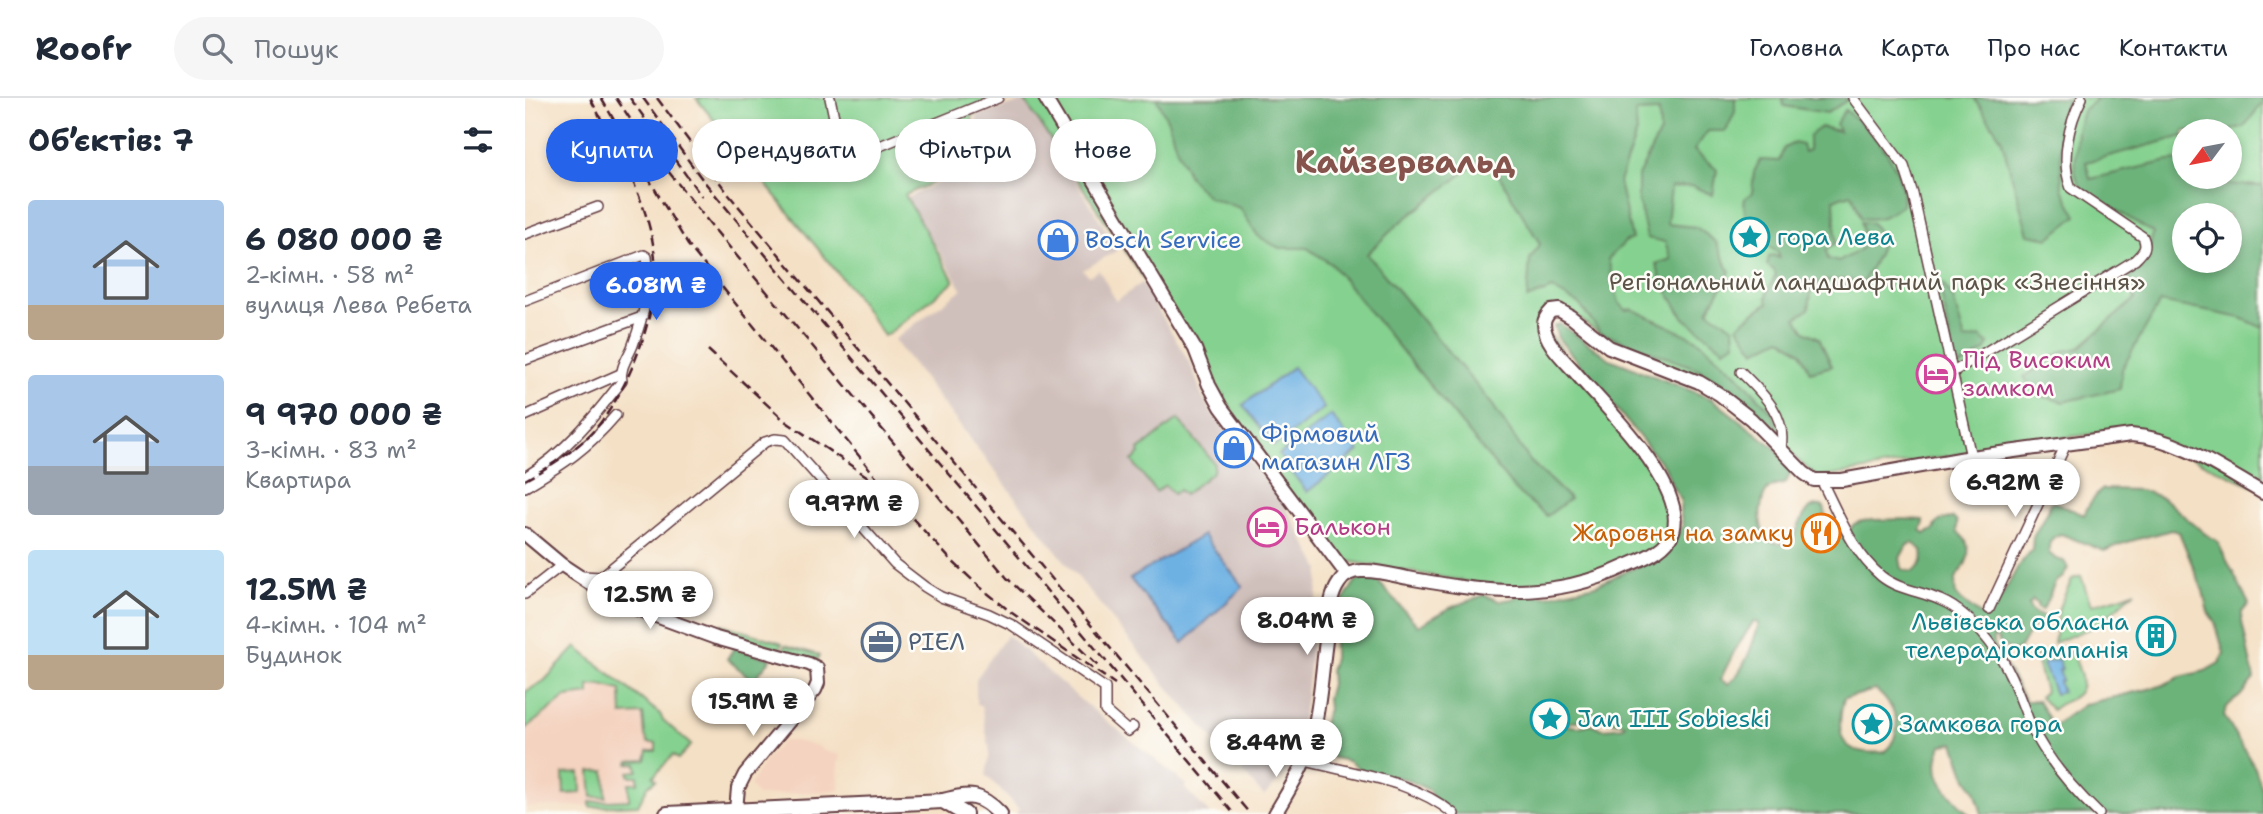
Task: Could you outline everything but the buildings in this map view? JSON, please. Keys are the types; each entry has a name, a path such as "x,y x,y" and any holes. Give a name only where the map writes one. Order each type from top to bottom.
{"main road":[{"path":"1045,98 1195,349 1220,407 1347,575"},
{"path":"1275,814 1305,761 1314,732 1331,604 1339,583 1347,575 1366,571 1476,588 1545,590 1604,576 1663,547 1669,540 1675,528 1673,503 1665,485 1644,452 1558,353 1543,325 1551,311 1559,310 1571,317 1609,347 1699,382 1730,402 1781,448 1808,477 1822,482 2067,442 2131,435 2146,436 2183,450 2263,494"},
{"path":"525,534 562,565 618,603 716,638 817,668 819,676 815,690 745,774 738,788 736,810"},
{"path":"667,814 943,801 967,795 987,802 999,813"},
{"path":"966,814 960,804 967,795"},
{"path":"943,801 966,814"}],"street":[{"path":"830,98 839,146 848,155 860,154 998,98"},
{"path":"1853,98 1904,166 1971,457"},
{"path":"1953,372 2135,260 2145,249 2143,237 2071,188 2066,152 2071,127 2083,98"},
{"path":"525,234 598,207"},
{"path":"525,301 644,255 648,260 648,288 642,317 620,374 622,381 591,421 556,454 525,477"},
{"path":"525,360 642,317"},
{"path":"1741,372 1773,407 1783,435 1781,448"},
{"path":"525,416 620,374"},
{"path":"525,486 584,449 616,415"},
{"path":"577,574 601,577 765,442 785,440 895,564 941,597 989,614 1035,639 1105,688 1105,711 1128,731 1133,727"},
{"path":"1989,609 2067,442"},
{"path":"1822,482 1857,548 1881,576 1898,586 1941,600 1960,611 1996,650 2016,687 2032,728 2050,759 2073,789 2099,814"},
{"path":"525,594 562,565"},
{"path":"608,572 605,587 618,603"},
{"path":"1305,761 1410,788 1439,802 1454,814"}],"shaded area":[{"path":"1027,101 1050,139 1050,182 1076,182 1118,250 1083,270 1089,276 1099,270 1116,301 1142,283 1191,365 1211,412 1285,506 1320,569 1305,705 1294,764 1264,796 1170,690 1059,554 894,340 962,289 907,198 940,182 1036,182 1036,119 977,119 976,115"},
{"path":"1007,635 1077,697 1187,785 1184,788 1210,814 1016,814 1019,809 986,775 990,752 981,705 976,705 976,679"},
{"path":"576,647 660,714 663,720 691,745 678,759 673,755 653,777 656,780 648,786 638,805 525,807 525,692 544,681"},
{"path":"783,741 818,746 822,750 840,755 840,790 757,796 750,785 767,758"}],"green space":[{"path":"696,98 1014,98 971,115 972,119 895,119 895,182 934,182 905,195 954,281 884,336 853,292 764,182 881,182 881,119 713,119"},
{"name":"Регіональний ландшафтний парк «Знесіння»","path":"1023,98 2263,98 2263,490 2127,430 2043,440 1818,478 1721,392 1616,346 1567,309 1540,322 1667,492 1670,533 1658,547 1607,572 1537,588 1475,583 1341,560 1275,475 1079,182 1156,182 1156,119 1050,119 1050,138"},
{"path":"1156,98 1735,98 1735,112 1726,131 1708,131 1694,150 1717,170 1713,195 1692,186 1671,187 1667,224 1696,227 1716,242 1730,272 1708,311 1734,327 1735,343 1724,349 1684,318 1662,282 1656,264 1671,259 1665,242 1647,238 1638,199 1638,176 1660,132 1659,111 1635,112 1637,132 1619,182 1632,239 1626,241 1608,259 1619,303 1626,310 1632,309 1698,340 1736,373 1772,412 1778,431 1718,381 1698,369 1601,333 1579,304 1552,289 1527,299 1530,259 1540,244 1495,169 1474,165 1397,225 1367,254 1492,404 1530,461 1570,499 1547,516 1516,491 1331,264 1307,248 1279,248 1258,236 1240,208 1208,197 1189,177 1168,121"},
{"path":"1782,98 1849,99 1827,113 1784,106"},
{"path":"1974,98 2067,98 2060,134 2062,189 2077,216 2049,238 2028,234 2001,138"},
{"path":"2098,98 2263,98 2263,102 2243,128 2242,119 2172,119 2172,139 2086,162 2090,179 2172,161 2172,189 2242,189 2242,185 2263,186 2263,328 2241,318 2160,302 2122,369 2120,389 2063,402 2035,394 2024,377 2063,351 2079,348 2135,299 2130,278 2148,254 2153,233 2081,188 2075,173 2077,129 2084,109"},
{"path":"1845,110 1877,140 1894,164 1902,191 1902,205 1883,217 1867,219 1861,218 1852,194 1834,199 1836,243 1826,250 1828,259 1839,262 1865,245 1861,222 1872,223 1883,239 1863,283 1837,280 1812,285 1809,309 1796,318 1805,331 1819,338 1832,366 1810,372 1801,352 1781,338 1755,351 1738,326 1768,303 1768,292 1776,275 1767,265 1769,257 1773,255 1779,258 1778,252 1758,236 1748,222 1745,198 1752,193 1754,172 1760,160 1779,161 1784,148 1794,143 1802,145 1804,152 1809,150 1809,136 1821,127 1839,131 1836,124"},
{"path":"1943,284 1953,298 1965,340 1980,337 1989,344 1985,351 1959,367 1954,359 1940,287"},
{"path":"1560,324 1610,359 1712,399 1775,448 1791,471 1786,483 1770,488 1762,502 1761,524 1770,541 1779,544 1793,540 1807,511 1817,506 1824,507 1826,519 1850,530 1854,524 1864,521 1923,520 1921,530 1925,534 1934,530 1940,521 1953,518 1957,522 1957,532 1964,538 1968,551 1965,565 1956,580 1956,596 1980,615 1988,614 2002,596 2019,565 2032,550 2033,537 2050,503 2054,502 2084,515 2102,489 2141,490 2163,498 2217,541 2249,604 2242,612 2242,622 2254,679 2242,694 2228,705 2224,716 2255,768 2263,792 2263,814 1982,814 1954,743 1942,745 1937,766 1942,784 1969,814 1450,814 1435,801 1429,790 1406,779 1361,770 1348,761 1325,753 1321,745 1328,709 1334,640 1342,603 1355,582 1364,578 1375,578 1418,626 1450,608 1484,595 1499,601 1524,593 1546,596 1596,585 1659,557 1673,543 1683,525 1681,500 1666,469 1558,338 1554,326","holes":["2171,530 2179,532 2203,591 2208,612 2215,622 2224,653 2219,663 2205,671 2180,677 2161,686 2085,704 2040,735 2035,728 2044,727 2049,719 2038,701 2025,701 1993,639 1995,636 2013,652 2020,648 2032,627 2046,622 2043,616 2032,611 2029,604 2033,600 2038,609 2043,610 2055,582 2063,577 2068,568 2064,561 2049,553 2051,540 2055,537 2061,534 2104,551","1913,543 1922,550 1921,563 1912,572 1902,569 1900,558 1907,545","1753,622 1759,623 1744,664 1728,684 1720,680","1876,690 1889,704 1897,727 1885,752 1859,751 1844,742 1841,734 1841,712 1844,698","1545,711 1568,723 1581,720 1625,724 1624,727 1603,729 1591,724 1578,727 1556,724 1543,729 1532,727 1530,721 1535,713"]},
{"path":"1178,419 1214,463 1213,472 1184,495 1179,490 1173,494 1165,485 1156,492 1132,461 1140,454 1139,450"},
{"path":"2081,576 2091,605 2135,591 2098,625 2054,643 2059,607 2072,579"},
{"path":"721,624 782,643 780,649 719,630"},
{"path":"785,645 819,655 818,660 784,650"},
{"path":"576,647 660,714 663,720 691,745 678,759 673,755 653,777 656,780 648,786 638,805 590,807 590,802 629,800 629,783 638,783 638,776 629,776 629,772 638,771 637,764 629,764 630,761 646,760 648,751 656,751 656,743 648,743 645,735 643,714 622,715 621,690 600,685 589,686 589,694 566,697 525,729 525,692 544,681"},
{"path":"734,648 771,659 747,688 742,689 750,678 727,659"},
{"path":"2063,648 2071,650 2081,676 2081,688 2078,694 2052,710 2040,697 2045,691 2035,655"},
{"path":"605,771 606,797 592,797 590,772"},
{"path":"580,773 581,793 564,794 563,774"}],"water":[{"path":"1293,367 1324,408 1274,446 1243,405"},
{"path":"1331,415 1359,451 1307,492 1279,455"},
{"path":"1203,535 1243,587 1183,643 1130,579"},
{"path":"2058,659 2062,669 2059,670 2062,680 2059,682 2062,692 2055,694 2043,664"}],"railway":[{"path":"525,480 576,447 601,422 613,405 643,340 654,293 654,250 644,210 628,171 590,98"},
{"path":"601,98 688,245 890,494 980,587 1012,613 1115,684"},
{"path":"616,98 652,151 715,230 1007,578 1098,666"},
{"path":"630,98 702,197"},
{"path":"643,98 702,179 1234,814"},
{"path":"657,98 729,195 1250,814"},
{"path":"708,350 785,421 871,479"}],"place":[{"name":"гора Лева","path":"1750,237"},
{"name":"Bosch Service","path":"1058,240"},
{"name":"Під Високим замком","path":"1936,374"},
{"name":"Фірмовий магазин ЛГЗ","path":"1234,448"},
{"name":"Балькон","path":"1267,527"},
{"name":"Жаровня на замку","path":"1821,533"},
{"name":"Львівська обласна телерадіокомпанія","path":"2156,636"},
{"name":"РІЕЛ","path":"881,642"},
{"name":"Jan III Sobieski","path":"1550,719"},
{"name":"Замкова гора","path":"1872,724"}],"district":[{"name":"Кайзервальд","path":"1405,161"}]}
